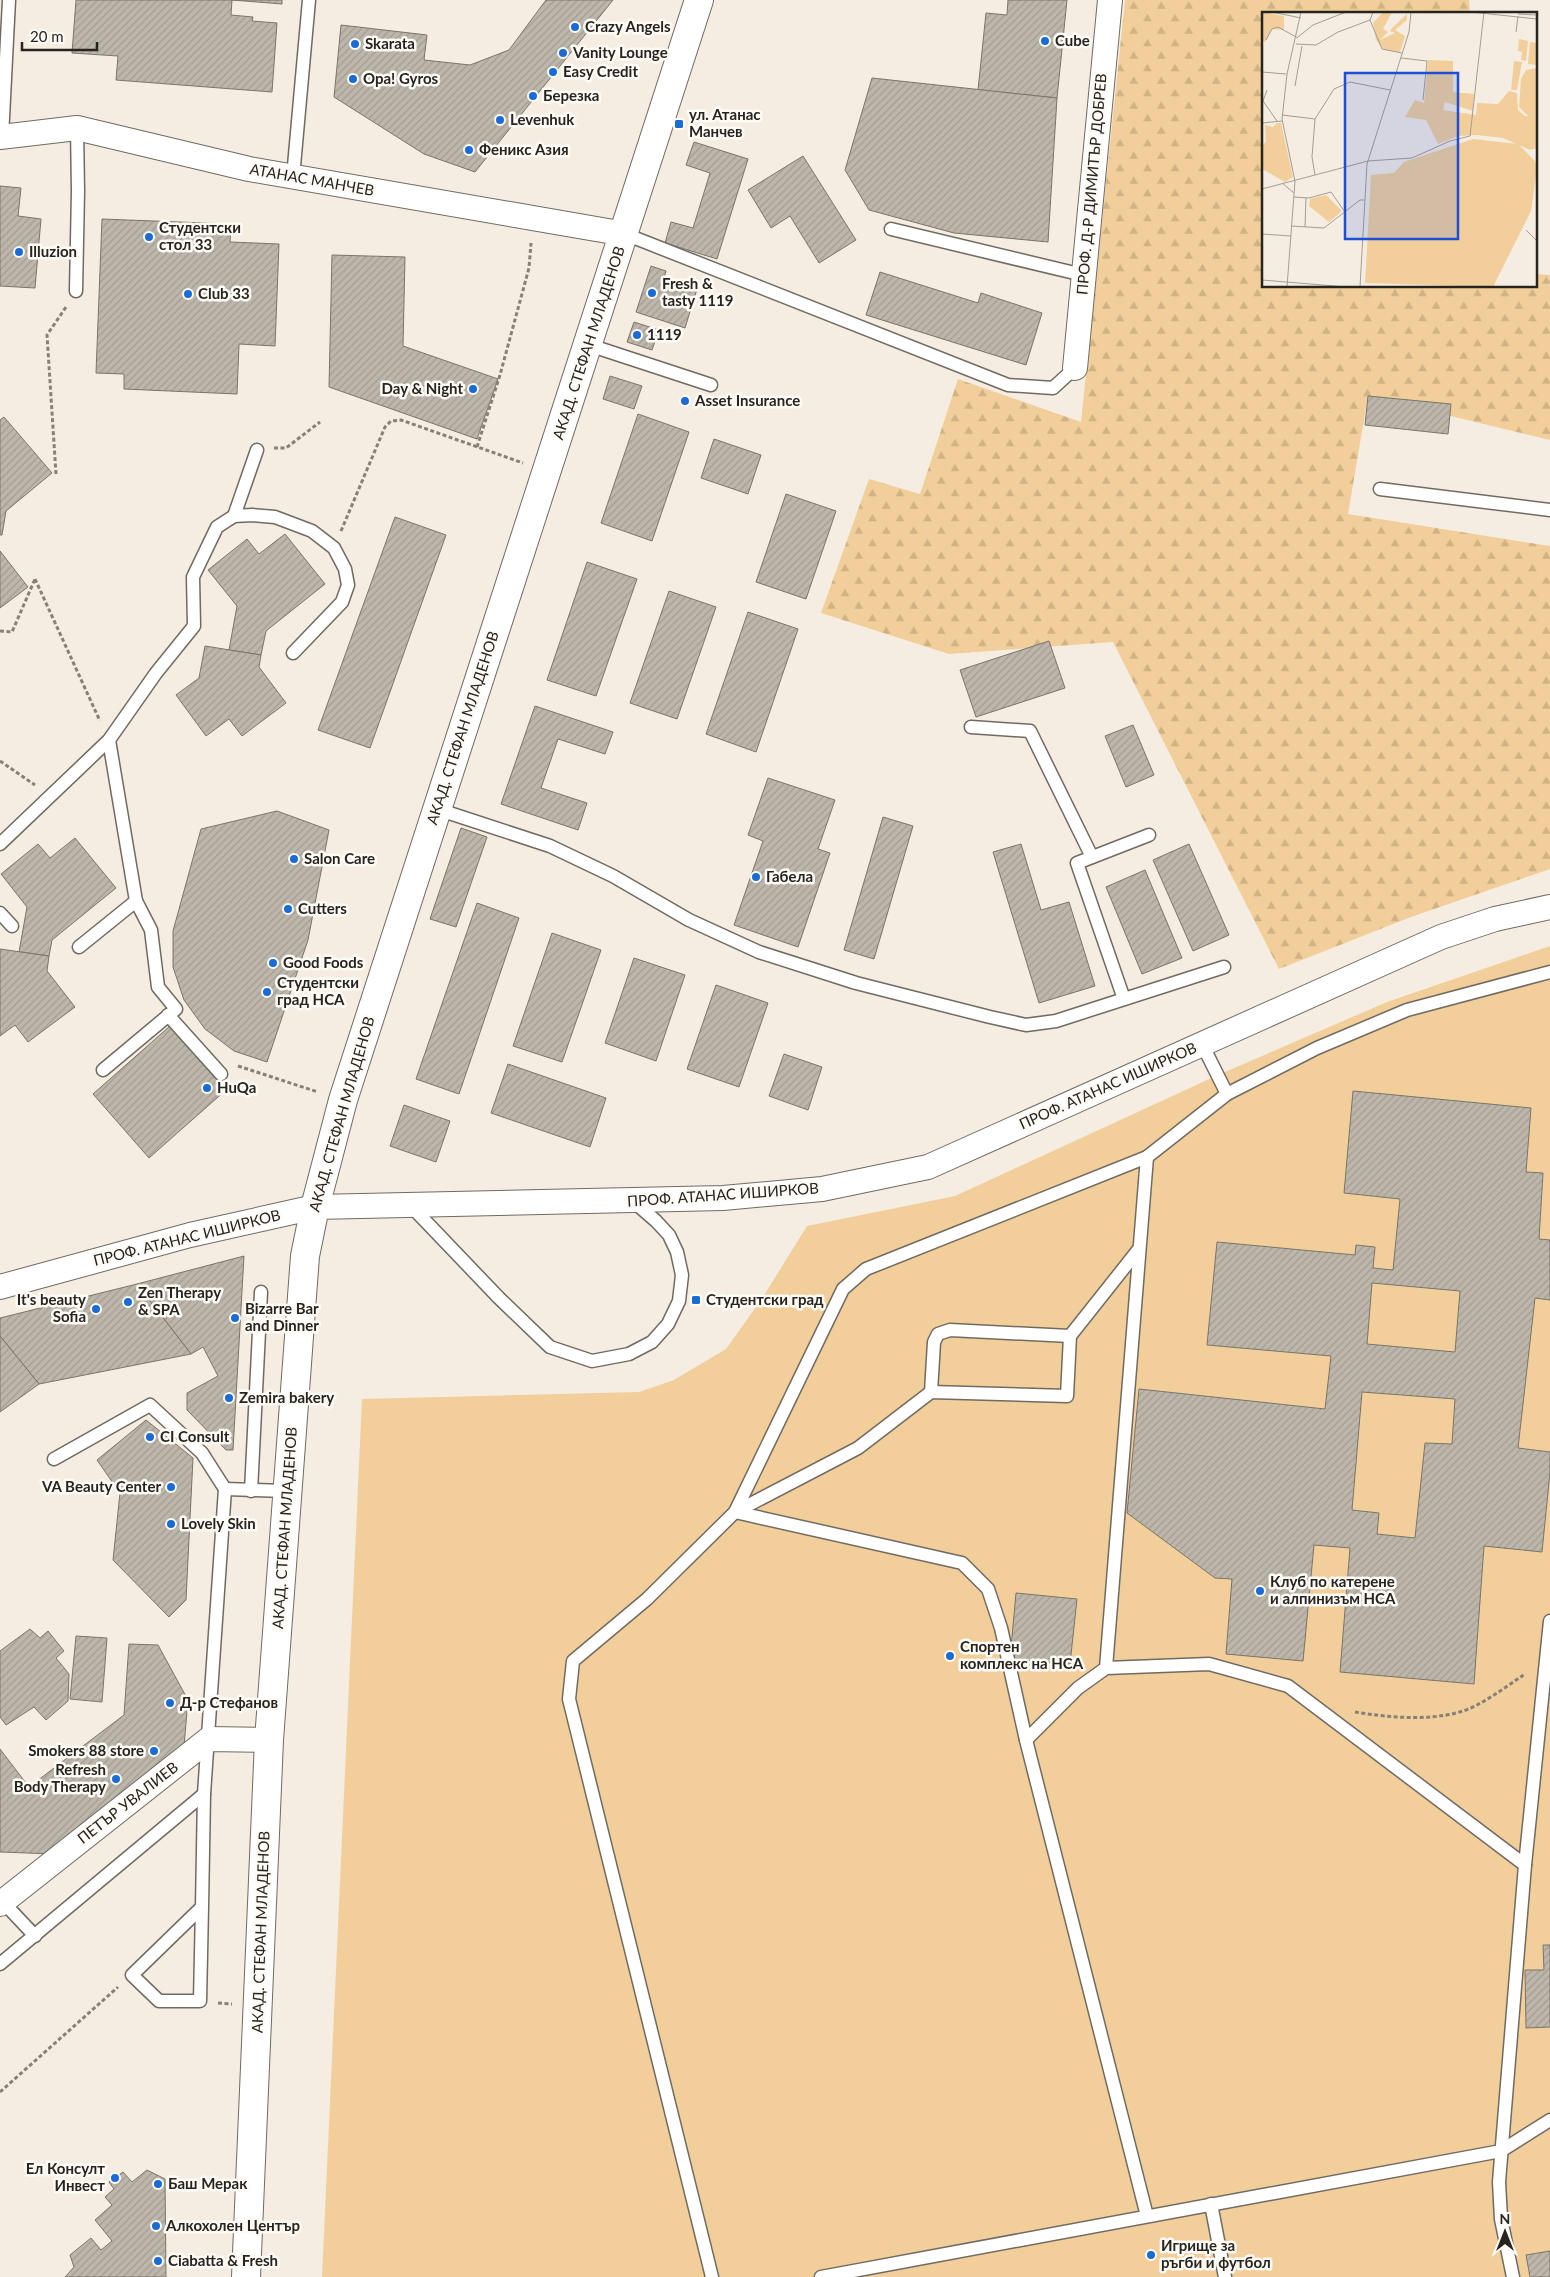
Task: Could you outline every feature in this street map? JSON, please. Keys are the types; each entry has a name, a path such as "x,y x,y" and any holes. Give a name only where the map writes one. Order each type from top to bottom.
{"street":[{"name":"АКАД. СТЕФАН МЛАДЕНОВ","path":"246,2277 270,1740 305,1256 315,1207 343,1100 625,234 699,0"},
{"name":"ПРОФ. Д-Р ДИМИТЪР ДОБРЕВ","path":"1075,368 1110,0"},
{"name":"АТАНАС МАНЧЕВ","path":"1,137 76,128 293,178 625,234"},
{"name":"ПРОФ. АТАНАС ИШИРКОВ","path":"0,1287 190,1235 315,1207 723,1198 822,1189 928,1167 1441,937 1495,919 1550,907"},
{"path":"208,1739 270,1740"},
{"name":"ПЕТЪР УВАЛИЕВ","path":"1,1902 208,1739"}],"lane":[{"path":"1,137 9,0"},
{"path":"293,178 309,0"},
{"path":"76,128 78,191 76,291"},
{"path":"891,229 1083,276"},
{"path":"625,234 1008,385 1053,388 1075,368"},
{"path":"589,344 711,385"},
{"path":"234,516 257,450"},
{"path":"1380,489 1550,510"},
{"path":"0,844 109,740 156,673 194,626 193,577 217,527 234,516 252,515 275,518 312,531 334,548 345,569 348,585 342,602 293,653"},
{"path":"970,727 1030,731 1092,857"},
{"path":"103,1070 176,1009 158,987 151,930 136,901 109,740"},
{"path":"437,808 550,846 613,876 689,920 759,952 856,983 1026,1025 1056,1021 1224,967"},
{"path":"1124,999 1078,863 1149,835"},
{"path":"79,947 136,901"},
{"path":"0,913 12,926"},
{"path":"735,1512 843,1289 866,1269 1147,1157 1227,1094 1317,1048 1407,1010 1550,972"},
{"path":"168,1015 221,1074"},
{"path":"1202,1044 1227,1094"},
{"path":"1106,1668 1147,1157"},
{"path":"411,1206 499,1298 550,1347 592,1361 629,1354 652,1342 668,1324 679,1300 682,1275 669,1235 656,1220 633,1201"},
{"path":"712,2277 569,1699 573,1662 647,1599 735,1512 858,1448 931,1392 1067,1396 1070,1336 1139,1250"},
{"path":"251,1491 261,1292"},
{"path":"931,1392 934,1342 938,1334 950,1330 1070,1336"},
{"path":"54,1459 150,1405 202,1453 225,1489 204,1794 202,1907 200,2002 159,2002 132,1975 202,1907"},
{"path":"225,1489 287,1491"},
{"path":"735,1512 962,1564 988,1589 1001,1628 1026,1740 1147,2216"},
{"path":"1513,2277 1501,2219 1498,2182 1525,1865 1548,1658 1550,1621"},
{"path":"1026,1740 1078,1688 1106,1668 1209,1664 1288,1686 1525,1865"},
{"path":"0,1964 204,1794"},
{"path":"1,1902 34,1936"},
{"path":"821,2277 881,2272 1147,2216 1501,2151 1550,2120"},
{"path":"1211,2204 1225,2277"}],"path":[{"path":"477,447 500,375 529,268 532,218"},
{"path":"56,474 47,334 76,291"},
{"path":"334,548 385,427 391,421 401,420 547,472"},
{"path":"257,450 286,448 320,422"},
{"path":"0,631 12,632 35,579 109,740"},
{"path":"0,761 51,796"},
{"path":"229,1063 343,1100"},
{"path":"1350,1711 1409,1718 1446,1715 1475,1706 1548,1658"},
{"path":"0,2092 132,1975"},
{"path":"200,2002 258,2007"}],"green space":[{"path":"1125,0 1469,0 1470,12 1262,12 1262,288 1538,288 1538,274 1550,275 1550,440 1368,396 1348,514 1550,546 1550,869 1411,917 1279,969 1113,642 949,654 821,613 869,479 920,494 958,379 1081,422"},
{"name":"Спортен комплекс на НСА","path":"1550,946 1550,2277 322,2277 362,1399 639,1392 674,1380 726,1349 761,1300 807,1226 955,1196 1218,1075 1387,1002"}],"building":[{"path":"76,0 232,0 231,15 253,17 252,21 277,23 272,92 116,80 118,56 72,53"},
{"path":"232,0 282,0 282,4"},
{"path":"546,0 613,0 475,172 424,154 334,97 341,25 427,35 424,60 470,65 509,50"},
{"path":"1008,0 1067,0 1057,98 978,90 986,13 1007,15"},
{"path":"872,78 1057,98 1048,242 954,233 869,210 845,170"},
{"path":"694,142 748,159 717,259 665,243 671,222 693,228 710,173 686,165"},
{"path":"803,156 856,240 819,263 790,216 771,228 748,190"},
{"name":"Illuzion","path":"0,186 21,188 18,216 41,219 35,288 0,286"},
{"name":"Club 33","path":"102,219 231,224 230,242 279,244 275,346 239,344 237,394 124,389 124,374 96,373"},
{"path":"332,255 405,257 403,346 498,379 477,439 329,387"},
{"path":"651,266 666,271 664,278 697,289 685,328 636,312"},
{"path":"880,272 978,303 981,293 1042,313 1026,365 866,315"},
{"path":"634,322 659,330 652,350 627,342"},
{"path":"610,376 642,386 634,409 603,399"},
{"path":"1368,396 1451,404 1448,434 1365,425"},
{"path":"638,414 689,432 652,541 601,523"},
{"path":"4,417 52,473 6,511 2,535 0,535 0,420"},
{"path":"714,439 761,455 748,494 701,478"},
{"path":"786,494 836,511 806,599 756,582"},
{"path":"395,517 446,535 370,748 318,730"},
{"path":"285,534 325,584 266,631 261,655 229,650 237,606 208,570 247,539 259,554"},
{"path":"0,551 28,587 0,608"},
{"path":"587,562 637,579 596,696 547,680"},
{"path":"669,591 716,607 677,719 630,703"},
{"path":"748,612 798,629 756,752 706,734"},
{"path":"1049,641 1065,688 976,717 960,670"},
{"path":"205,646 261,655 259,667 286,703 242,736 229,719 206,736 176,695 199,678"},
{"path":"535,706 613,732 605,754 558,739 541,788 587,803 578,830 501,804"},
{"path":"1133,725 1154,775 1126,787 1105,736"},
{"path":"768,778 835,800 818,849 830,853 798,947 734,925 763,841 748,835"},
{"path":"277,811 329,830 308,940 267,1062 234,1051 205,1029 184,1000 173,967 173,931 201,829"},
{"path":"883,817 913,826 874,959 844,950"},
{"path":"461,828 487,837 456,927 430,919"},
{"path":"75,838 116,888 52,940 49,956 19,952 27,907 1,874 38,844 50,858"},
{"path":"1021,844 1041,910 1069,902 1095,986 1039,1003 993,852"},
{"path":"1189,844 1229,935 1193,951 1153,860"},
{"path":"1145,870 1182,958 1142,974 1106,887"},
{"path":"477,903 519,918 459,1094 416,1079"},
{"path":"552,933 601,950 562,1062 513,1046"},
{"path":"0,949 49,956 47,971 75,1007 28,1042 15,1025 0,1036"},
{"path":"634,958 685,975 656,1061 605,1043"},
{"path":"716,985 768,1003 739,1087 687,1069"},
{"path":"170,1026 226,1090 149,1158 93,1094"},
{"path":"784,1054 822,1067 808,1110 769,1096"},
{"path":"508,1064 606,1098 590,1147 491,1113"},
{"path":"1353,1091 1531,1108 1526,1172 1543,1173 1539,1239 1550,1240 1550,1300 1535,1298 1518,1448 1550,1452 1550,1472 1542,1552 1484,1546 1474,1684 1340,1672 1350,1548 1314,1545 1303,1661 1226,1654 1232,1579 1215,1578 1127,1513 1139,1389 1325,1409 1331,1356 1207,1345 1217,1242 1355,1255 1356,1245 1375,1247 1373,1268 1393,1270 1400,1199 1344,1193","holes":["1372,1283 1460,1291 1455,1352 1367,1344","1362,1392 1455,1399 1452,1444 1425,1443 1415,1538 1377,1534 1379,1513 1352,1510"]},
{"path":"404,1105 450,1121 436,1162 390,1146"},
{"path":"244,1256 233,1450 226,1450 187,1410 187,1393 218,1376 203,1347 191,1354 137,1284"},
{"path":"137,1284 191,1354 39,1384 0,1336 0,1318"},
{"path":"0,1336 39,1384 0,1412"},
{"path":"146,1420 193,1458 186,1600 169,1617 113,1560 120,1493 97,1460"},
{"path":"1016,1593 1077,1599 1070,1664 1010,1659"},
{"path":"30,1629 40,1638 48,1631 64,1651 56,1658 69,1674 68,1701 46,1720 34,1707 6,1725 0,1717 0,1651"},
{"path":"76,1636 107,1638 102,1702 70,1699"},
{"path":"129,1644 158,1645 188,1700 184,1746 54,1854 0,1852 0,1749 29,1787 124,1715"},
{"path":"1543,1945 1550,1945 1550,2027 1526,2028 1525,1970 1544,1970"},
{"path":"147,2170 165,2179 166,2277 65,2277 74,2267 70,2255 91,2238 101,2250 112,2241 95,2220 112,2205 105,2197 114,2189 109,2182 123,2172 132,2182"},
{"path":"1550,2251 1550,2277 1530,2277 1526,2255"}],"place":[{"name":"Crazy Angels","path":"575,27"},
{"name":"Cube","path":"1045,41"},
{"name":"Skarata","path":"355,44"},
{"name":"Vanity Lounge","path":"563,53"},
{"name":"Easy Credit","path":"553,72"},
{"name":"Opa! Gyros","path":"353,79"},
{"name":"Березка","path":"533,96"},
{"name":"Levenhuk","path":"500,120"},
{"name":"ул. Атанас Манчев","path":"679,124"},
{"name":"Феникс Азия","path":"469,150"},
{"name":"Студентски стол 33","path":"149,237"},
{"name":"Illuzion","path":"19,252"},
{"name":"Fresh & tasty 1119","path":"652,293"},
{"name":"Club 33","path":"188,294"},
{"name":"1119","path":"637,335"},
{"name":"Day & Night","path":"473,389"},
{"name":"Asset Insurance","path":"685,401"},
{"name":"Salon Care","path":"294,859"},
{"name":"Габела","path":"756,877"},
{"name":"Cutters","path":"288,909"},
{"name":"Good Foods","path":"273,963"},
{"name":"Студентски град НСА","path":"267,992"},
{"name":"HuQa","path":"207,1088"},
{"name":"Студентски град","path":"696,1300"},
{"name":"Zen Therapy & SPA","path":"128,1302"},
{"name":"It's beauty Sofia","path":"96,1309"},
{"name":"Bizarre Bar and Dinner","path":"235,1318"},
{"name":"Zemira bakery","path":"229,1398"},
{"name":"CI Consult","path":"150,1437"},
{"name":"VA Beauty Center","path":"171,1487"},
{"name":"Lovely Skin","path":"171,1524"},
{"name":"Клуб по катерене и алпинизъм НСА","path":"1260,1591"},
{"name":"Спортен комплекс на НСА","path":"950,1656"},
{"name":"Д-р Стефанов","path":"170,1703"},
{"name":"Smokers 88 store","path":"154,1751"},
{"name":"Refresh Body Therapy","path":"116,1779"},
{"name":"Ел Консулт Инвест","path":"115,2178"},
{"name":"Баш Мерак","path":"158,2184"},
{"name":"Алкохолен Център","path":"156,2226"},
{"name":"Игрище за ръгби и футбол","path":"1151,2255"},
{"name":"Ciabatta & Fresh","path":"158,2261"}]}
